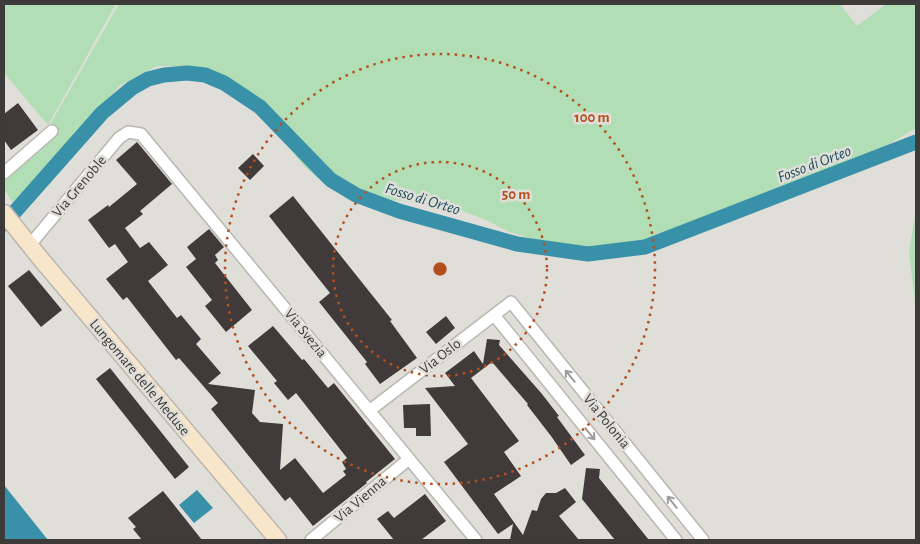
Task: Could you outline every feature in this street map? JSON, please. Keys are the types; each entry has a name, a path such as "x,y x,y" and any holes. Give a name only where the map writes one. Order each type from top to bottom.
{"main road":[{"name":"Lungomare delle Meduse","path":"4,212 27,243 278,540"}],"street":[{"path":"4,173 52,131"},
{"name":"Via Grenoble","path":"27,243 119,138 124,134 132,132"},
{"name":"Via Svezia","path":"132,132 145,137 476,540"},
{"name":"Via Oslo","path":"369,411 511,302"},
{"name":"Via Polonia","path":"511,302 703,540"},
{"name":"Via Polonia","path":"494,314 676,540"},
{"name":"Via Vienna","path":"311,540 409,459"}],"green space":[{"path":"4,4 116,4 48,125 4,73"},
{"path":"119,4 840,4 857,26 886,4 916,4 916,128 871,155 841,168 812,188 735,219 682,229 641,244 600,249 561,247 509,232 488,221 448,205 355,197 341,193 328,187 305,167 252,103 231,86 201,69 181,66 157,66 119,86 82,132 15,206 4,189 4,177 48,128"},
{"path":"916,209 916,310 909,252"}],"water":[{"path":"4,485 48,540 4,540"},
{"path":"197,490 213,508 194,523 179,505"}],"building":[{"path":"18,103 38,130 11,150 4,140 4,114"},
{"path":"137,142 172,184 140,211 143,214 125,228 140,248 149,242 168,265 148,281 177,318 181,315 201,339 196,344 221,373 208,384 255,390 252,413 260,422 283,424 280,470 295,458 323,493 346,475 343,471 346,469 342,462 347,458 296,393 288,400 274,383 277,381 248,346 273,326 328,388 334,383 395,459 313,526 290,497 285,501 211,409 218,403 179,358 176,360 127,297 123,300 106,279 128,262 115,244 109,248 88,220 108,205 109,207 137,184 116,160"},
{"path":"253,154 264,166 250,180 238,168"},
{"path":"293,196 392,320 390,321 417,358 380,384 365,364 367,362 319,302 330,293 269,216"},
{"path":"209,229 224,247 215,255 218,260 215,263 252,310 226,332 205,306 212,300 186,267 196,259 187,247"},
{"path":"29,270 62,310 41,327 8,286"},
{"path":"446,316 455,328 436,344 426,332"},
{"path":"487,339 500,340 499,345 542,394 585,455 571,465 528,404 492,362 471,378 519,441 504,452 521,476 494,494 523,535 532,510 537,511 541,499 546,493 556,493 565,488 576,502 559,516 579,540 510,540 513,524 498,534 444,462 468,444 425,388 455,386 445,373 474,351 483,364"},
{"path":"110,368 189,467 175,479 96,379"},
{"path":"430,404 431,436 416,436 416,428 404,428 403,405"},
{"path":"586,468 600,469 599,478 649,540 615,540 582,499"},
{"path":"163,491 202,540 142,540 133,529 136,527 128,518"},
{"path":"425,494 446,521 421,540 394,540 377,519 388,511 394,518"}],"waterway":[{"name":"Fosso di Orteo","path":"4,224 102,113 132,88 148,79 164,75 187,73 205,75 224,83 260,107 331,180 356,195 399,211 517,244 588,254 645,247 916,142"}]}
